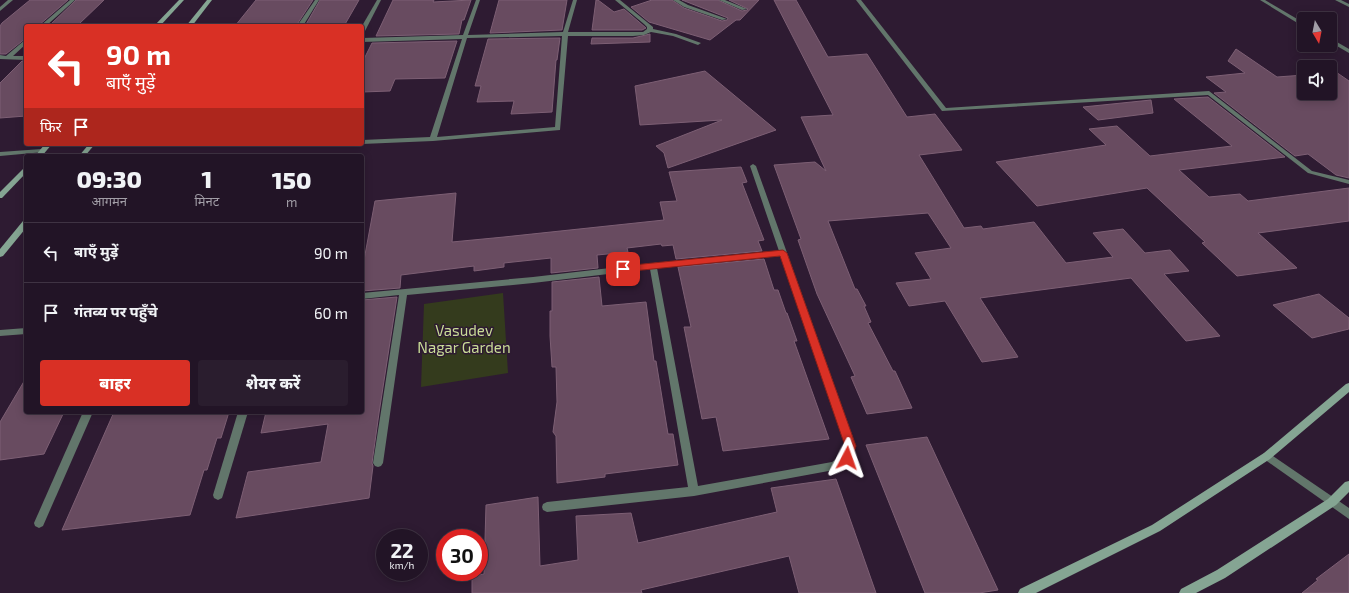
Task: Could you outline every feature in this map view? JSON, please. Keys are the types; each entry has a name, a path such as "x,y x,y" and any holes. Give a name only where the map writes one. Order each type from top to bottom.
{"main road":[{"path":"159,24 182,0"},
{"path":"191,24 210,0"},
{"path":"40,154 47,146"},
{"path":"84,154 90,146"},
{"path":"0,196 24,171"},
{"path":"0,254 24,225"},
{"path":"1024,593 1156,528 1267,456 1349,386"},
{"path":"1185,593 1221,574 1332,502 1349,485"}],"street":[{"path":"0,9 12,0"},
{"path":"45,24 72,0"},
{"path":"301,24 317,0"},
{"path":"364,27 379,0"},
{"path":"433,139 478,0"},
{"path":"364,142 433,139 558,129 565,34 575,0"},
{"path":"617,0 646,23 650,27 650,30"},
{"path":"675,0 686,6 724,20"},
{"path":"721,0 744,9"},
{"path":"858,0 944,110 1209,93 1310,172 1349,182"},
{"path":"1262,0 1297,21"},
{"path":"1337,0 1349,6"},
{"path":"364,40 565,34 633,34 644,33 650,30 698,42"},
{"path":"8,57 24,44"},
{"path":"1337,44 1349,51"},
{"path":"0,57 24,58"},
{"path":"0,154 40,154"},
{"path":"547,508 694,491 834,466 847,458 851,446 753,166"},
{"path":"364,296 533,280 783,253"},
{"path":"653,266 694,491"},
{"path":"378,463 403,292"},
{"path":"0,333 24,331"},
{"path":"39,523 87,414"},
{"path":"218,494 242,414"},
{"path":"1267,456 1349,514"}],"green space":[{"name":"Vasudev Nagar Garden","path":"503,293 508,373 421,387 424,304"}],"building":[{"path":"30,0 68,0 40,24 24,24 24,40 6,54 0,54 0,26"},
{"path":"76,0 104,0 79,24 51,24"},
{"path":"256,0 313,0 297,24 237,24"},
{"path":"320,0 359,0 345,24 306,24"},
{"path":"393,0 434,0 433,2 471,0 464,20 462,20 459,34 376,36"},
{"path":"499,0 567,0 562,30 490,33"},
{"path":"596,0 614,12 624,9 646,28 642,30 592,30"},
{"path":"652,0 672,0 684,8 722,21 727,20 728,18 682,0 718,0 742,11 748,9 729,0 759,0 740,20 736,20 710,40 649,22 631,7"},
{"path":"774,0 796,0 828,57 867,54 907,117 935,114 962,150 919,155 964,228 981,226 983,229 1034,222 1066,263 1113,257 1093,233 1123,229 1145,253 1170,250 1189,271 1164,274 1220,336 1186,341 1131,278 980,298 1018,357 982,362 945,301 909,306 896,283 931,279 915,253 951,248 928,213 828,221 855,289 857,289 866,306 864,306 871,322 868,323 893,371 895,371 912,408 867,414 851,377 855,376 817,294 798,240 801,239 774,165 815,162 826,171 801,117 833,115"},
{"path":"650,34 650,42 591,44 592,38 633,38"},
{"path":"560,38 556,60 552,112 511,114 514,101 477,102 481,86 475,86 488,39"},
{"path":"457,41 445,78 395,79 390,91 364,92 364,59 372,43"},
{"path":"1236,49 1277,77 1297,76 1297,100 1337,100 1337,73 1349,81 1349,178 1336,175 1308,154 1295,156 1214,93 1226,92 1206,77 1245,73 1228,61"},
{"path":"22,61 24,61 24,116 0,118 0,83"},
{"path":"705,71 776,130 668,168 664,153 656,146 722,120 640,125 635,86"},
{"path":"1208,97 1285,157 1179,170 1209,197 1240,194 1248,201 1349,188 1349,221 1258,233 1297,268 1237,276 1202,243 1205,242 1147,188 1037,206 996,162 1106,145 1089,129 1117,126 1150,156 1232,146 1174,99"},
{"path":"1151,100 1153,113 1098,120 1083,107"},
{"path":"741,167 747,182 742,183 764,240 758,241 762,251 676,259 673,245 662,246 661,244 627,248 628,252 597,255 598,268 551,273 551,258 504,263 504,267 474,271 474,266 401,275 400,288 364,291 364,260 375,201 456,193 452,242 504,237 664,220 660,202 677,201 669,172"},
{"path":"764,259 774,290 778,290 787,313 797,341 794,341 829,439 723,451 716,417 702,419 684,327 691,327 678,267"},
{"path":"599,277 602,306 646,302 654,361 656,361 668,434 673,434 678,465 605,474 605,477 557,483 556,436 553,432 557,402 556,367 552,367 550,336 552,282"},
{"path":"1319,294 1349,318 1349,329 1312,338 1273,305"},
{"path":"397,297 372,463 373,466 369,498 236,518 248,472 321,462 328,424 261,433 266,414 364,414 364,300"},
{"path":"24,381 24,414 63,414 44,454 0,460 0,422"},
{"path":"113,414 228,414 221,438 217,438 207,470 204,470 190,515 62,530"},
{"path":"927,437 998,590 979,593 925,593 866,445"},
{"path":"836,479 876,593 799,593 789,556 641,590 642,593 472,593 472,581 488,581 488,529 485,529 486,505 538,497 540,566 578,560 576,516 631,513 638,543 777,512 771,488"},
{"path":"1349,554 1349,593 1302,593 1318,580 1316,579"}],"route":[{"path":"623,269 783,253 851,446 847,458"}]}
